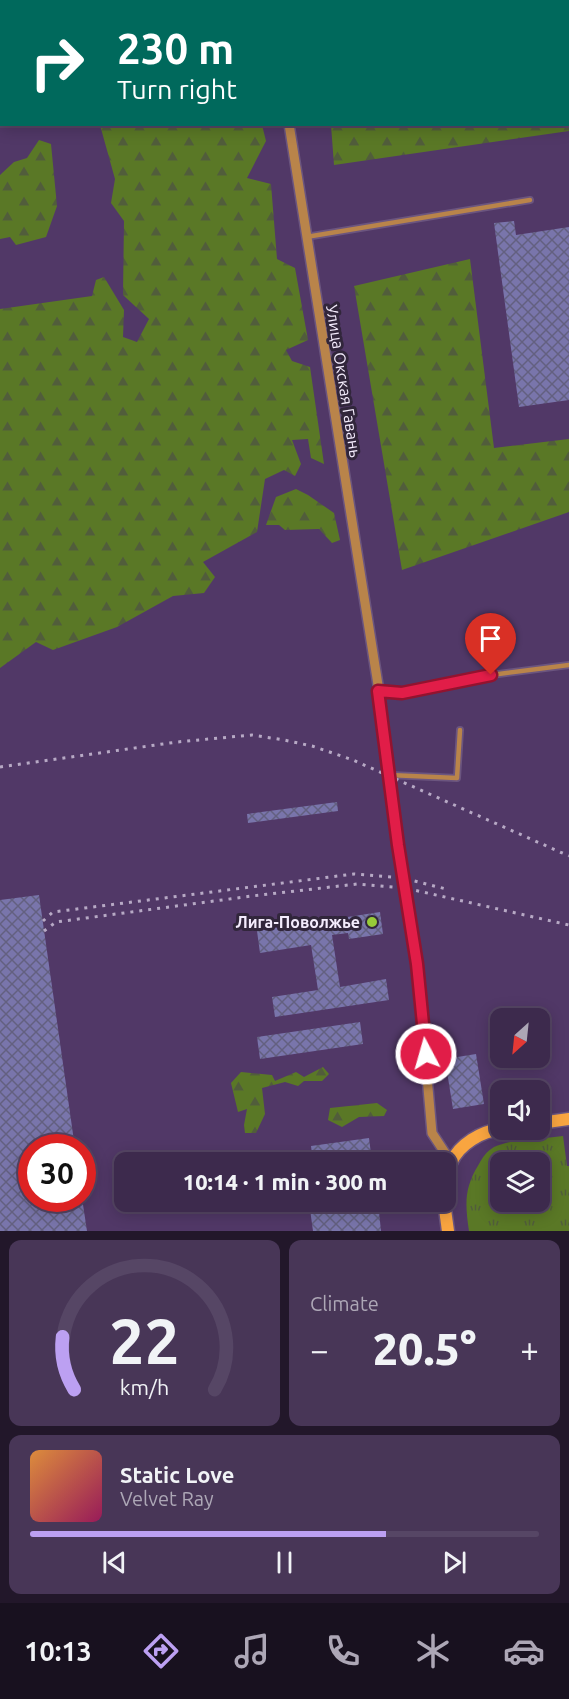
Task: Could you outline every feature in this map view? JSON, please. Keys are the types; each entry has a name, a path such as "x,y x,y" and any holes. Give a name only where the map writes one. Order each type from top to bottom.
{"street":[{"name":"Улица Окская Гавань","path":"289,126 378,691 417,964 432,1132 445,1152"},
{"path":"550,1122 569,1119"},
{"path":"456,1156 466,1143 490,1132"},
{"path":"445,1212 448,1231"}],"lane":[{"path":"306,237 530,200"},
{"path":"378,691 402,693 491,675 569,665"},
{"path":"389,775 457,778 460,730"}],"green space":[{"path":"100,126 262,126 266,141 247,178 271,184 277,259 295,268 308,340 286,350 292,361 310,367 324,464 311,458 308,439 292,440 301,464 295,476 284,470 265,479 257,532 203,562 215,577 204,593 173,596 117,627 53,650 36,642 0,668 0,309 92,296 96,280 104,277 124,310 123,337 137,342 149,319 123,295 124,221 111,203 115,179"},
{"path":"331,126 569,126 569,131 334,165"},
{"path":"39,140 51,144 57,206 46,237 16,245 10,237 0,239 0,175 14,162 27,158"},
{"path":"470,259 494,448 569,439 569,512 402,570 354,286"},
{"path":"296,489 334,513 340,540 332,543 319,529 285,530 279,525 266,525 276,497"},
{"path":"323,1067 329,1074 322,1081 304,1081 298,1086 285,1082 262,1088 265,1114 256,1133 245,1133 247,1109 238,1112 231,1083 241,1072 272,1075 275,1081 296,1072 304,1077"},
{"path":"377,1103 387,1110 384,1116 359,1117 342,1127 328,1120 330,1108"},
{"path":"563,1136 567,1166 569,1166 569,1231 469,1231 466,1204 468,1189 474,1173 487,1153 502,1144 522,1140 550,1140 550,1137"}],"building":[{"path":"514,221 516,235 569,227 569,400 519,407 494,223"},
{"path":"337,802 338,811 248,823 247,814"},
{"path":"39,895 73,1134 18,1134 18,1212 84,1212 87,1231 0,1231 0,900"},
{"path":"380,912 383,934 349,939 348,933 332,935 340,987 386,979 389,1000 275,1017 272,997 318,990 311,945 260,953 257,931"},
{"path":"360,1022 363,1044 260,1059 257,1037"},
{"path":"476,1054 484,1104 453,1109 445,1059"},
{"path":"369,1138 371,1152 312,1152 311,1146"},
{"path":"310,1212 379,1212 381,1231 313,1231"}],"railway":[{"path":"0,767 177,742 252,735 284,740 312,746 353,760 569,856"},
{"path":"43,921 53,912 354,874 403,878 446,889"},
{"path":"44,931 56,922 357,884 405,888 569,925"}],"place":[{"name":"Лига-Поволжье","path":"372,922"}],"route":[{"path":"426,1054 417,964 398,845 378,691 402,693 491,675"}]}
